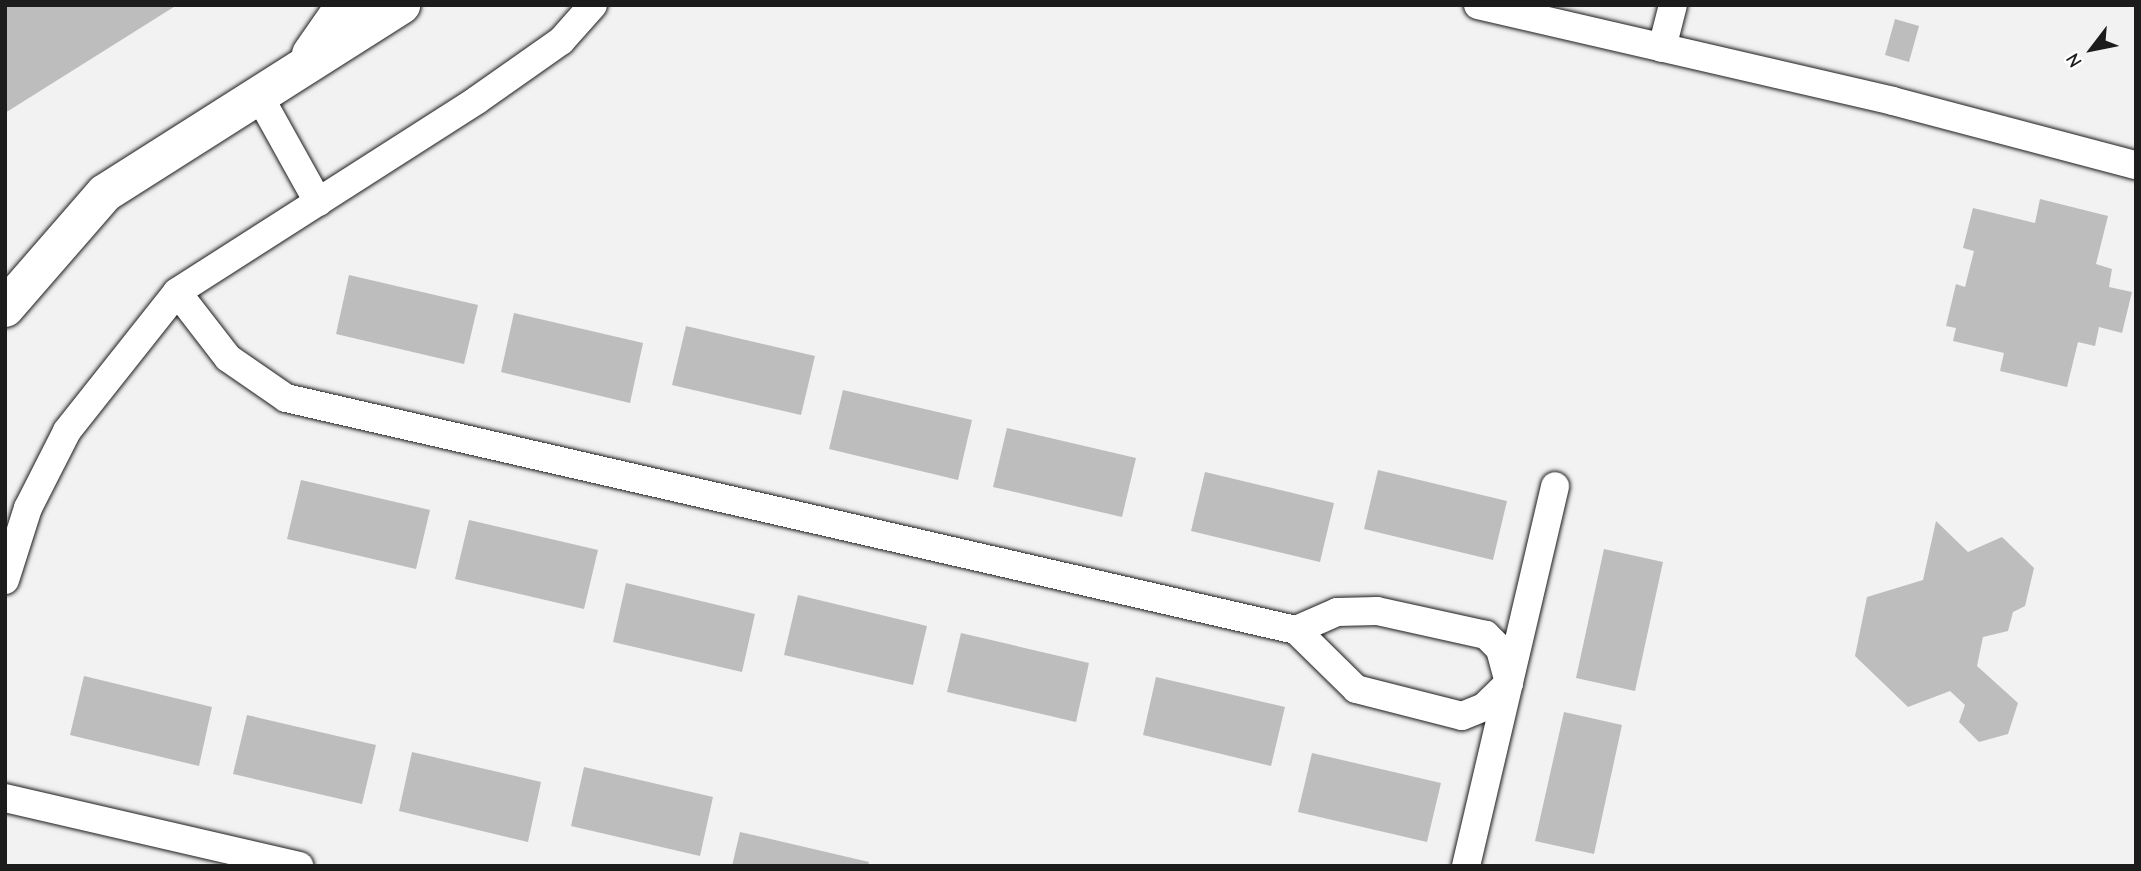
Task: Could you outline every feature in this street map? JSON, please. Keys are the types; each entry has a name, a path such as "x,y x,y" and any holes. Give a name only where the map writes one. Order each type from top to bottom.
{"main road":[{"path":"301,67 345,5"},
{"path":"5,308 106,193 401,5"}],"street":[{"path":"5,580 28,508 67,432 177,292 551,48 593,5"},
{"path":"1478,5 2136,165"},
{"path":"1662,48 1673,5"},
{"path":"258,94 318,202"},
{"path":"177,292 228,358 286,398 1296,630 1356,689 1462,716 1484,706 1509,682"},
{"path":"1466,866 1555,486"},
{"path":"1296,630 1337,612 1377,611 1486,635 1500,649 1509,682"},
{"path":"5,798 299,866"}],"building":[{"path":"5,5 177,5 5,113"},
{"path":"1895,19 1919,26 1909,62 1885,55"},
{"path":"2040,199 2108,216 2096,264 2112,269 2109,287 2132,292 2122,333 2099,327 2095,346 2078,342 2067,387 2000,371 2004,353 1953,341 1956,328 1946,326 1956,284 1965,287 1974,251 1963,248 1973,208 2035,223"},
{"path":"349,275 478,305 464,364 336,334"},
{"path":"514,313 643,343 630,403 501,372"},
{"path":"686,326 815,356 801,415 672,385"},
{"path":"843,390 972,420 958,480 829,449"},
{"path":"1007,428 1136,458 1122,517 993,487"},
{"path":"1378,470 1507,501 1493,560 1364,529"},
{"path":"1205,472 1334,503 1320,562 1191,531"},
{"path":"301,480 430,510 416,569 287,539"},
{"path":"469,520 598,550 584,609 455,579"},
{"path":"1936,521 1968,552 2002,537 2034,568 2025,606 2013,612 2008,631 1983,637 1977,666 2018,703 2008,734 1979,742 1959,722 1965,705 1950,691 1908,707 1855,656 1867,597 1923,580"},
{"path":"1604,549 1663,562 1635,691 1576,678"},
{"path":"626,583 755,614 742,672 613,642"},
{"path":"798,595 927,626 913,685 784,655"},
{"path":"961,633 1089,663 1076,722 947,692"},
{"path":"84,676 212,707 199,766 70,735"},
{"path":"1156,677 1285,707 1271,766 1143,735"},
{"path":"1564,712 1622,725 1594,854 1535,841"},
{"path":"247,715 376,745 362,804 233,774"},
{"path":"412,752 541,782 528,842 399,811"},
{"path":"1312,753 1441,783 1427,842 1298,812"},
{"path":"584,767 713,797 700,856 571,826"},
{"path":"740,832 869,862 868,866 732,866"}]}
